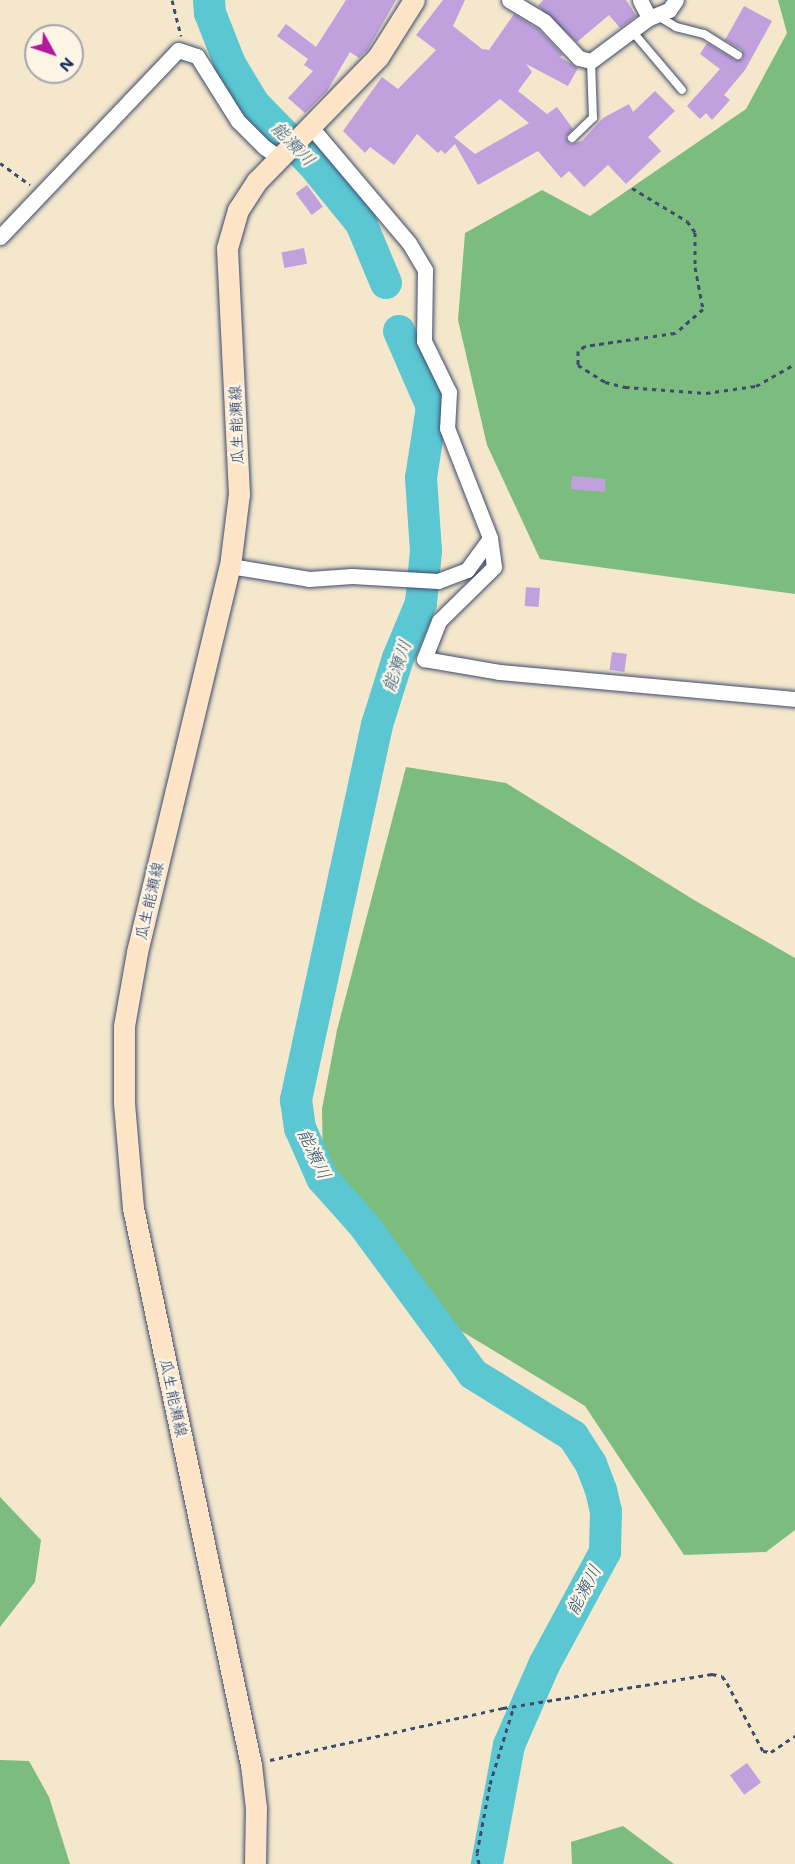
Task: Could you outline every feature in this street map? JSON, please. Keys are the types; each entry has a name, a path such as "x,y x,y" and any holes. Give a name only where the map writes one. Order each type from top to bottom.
{"main road":[{"name":"瓜生能瀬線","path":"255,1864 256,1808 250,1765 133,1208 124,1102 124,1026 137,952 230,566 239,494 227,248 238,210 257,181 378,57 414,0"}],"street":[{"path":"509,0 544,21 579,58 591,61 653,17 669,10 676,0"},
{"path":"640,0 653,17"},
{"path":"0,237 178,50 197,56 238,121 264,147 280,158"},
{"path":"311,127 409,243 424,270 424,341 449,392 447,428 490,538 494,567 439,621 424,659 499,672 795,699"},
{"path":"230,566 309,579 438,581 467,570 490,538"}],"lane":[{"path":"653,17 676,27 704,33 738,55"},
{"path":"632,31 682,90"},
{"path":"572,138 593,118 591,61"}],"path":[{"path":"172,0 186,52"},
{"path":"0,163 41,194"},
{"path":"632,188 687,221 695,232 695,267 703,309 675,333 585,346 578,351 578,365 605,382 625,387 706,393 756,386 795,364"},
{"path":"250,1765 523,1706 712,1674 722,1676 727,1683 763,1750 771,1752 795,1736"},
{"path":"479,1864 477,1853 490,1784 513,1708"}],"green space":[{"path":"778,0 795,0 795,594 540,559 487,445 458,320 465,233 542,190 590,216 746,109 787,33"},
{"path":"406,767 506,783 694,900 795,958 795,1530 766,1552 684,1555 585,1406 420,1306 323,1165 322,1109 337,1030"},
{"path":"0,1497 41,1540 35,1582 0,1627"},
{"path":"0,1760 29,1761 49,1797 70,1864 0,1864"},
{"path":"623,1826 674,1864 572,1864 571,1842"}],"building":[{"path":"346,0 396,0 368,49 359,58 350,52 327,91 305,113 288,98 313,71 304,65 308,59 277,36 286,24 316,47"},
{"path":"443,0 465,0 453,26 482,49 489,50 514,14 538,29 563,55 560,57 578,68 568,86 526,64 532,72 518,91 547,114 557,107 573,129 566,137 570,144 582,141 603,118 629,104 633,112 655,91 675,111 648,137 661,151 626,184 608,165 584,187 569,171 561,178 538,151 478,185 455,144 445,154 441,150 438,153 417,134 394,165 370,147 365,153 343,131 382,77 398,89 436,50 416,35","holes":["500,99 529,123 475,154 454,137"]},
{"path":"543,0 626,0 636,16 620,28 609,15 577,42 538,6"},
{"path":"744,6 772,21 745,70 724,95 730,100 712,120 706,113 700,119 687,106 720,69 700,54 707,43 735,60 743,59 742,50 725,40"},
{"path":"307,185 323,207 312,215 296,193"},
{"path":"304,248 307,264 284,268 281,252"},
{"path":"572,476 606,479 605,492 571,489"},
{"path":"526,587 540,588 539,607 525,606"},
{"path":"612,652 627,654 624,672 609,670"},
{"path":"747,1763 761,1782 744,1795 730,1775"}],"waterway":[{"name":"能瀬川","path":"209,0 210,13 230,64 254,104 312,163 361,223 386,283"},
{"name":"能瀬川","path":"399,331 432,407 421,478 426,551 421,603 398,658 377,725 296,1100 300,1128 322,1178 363,1224 473,1374 573,1436 591,1464 601,1490 606,1511 605,1552 544,1665 509,1745 487,1864"}]}
